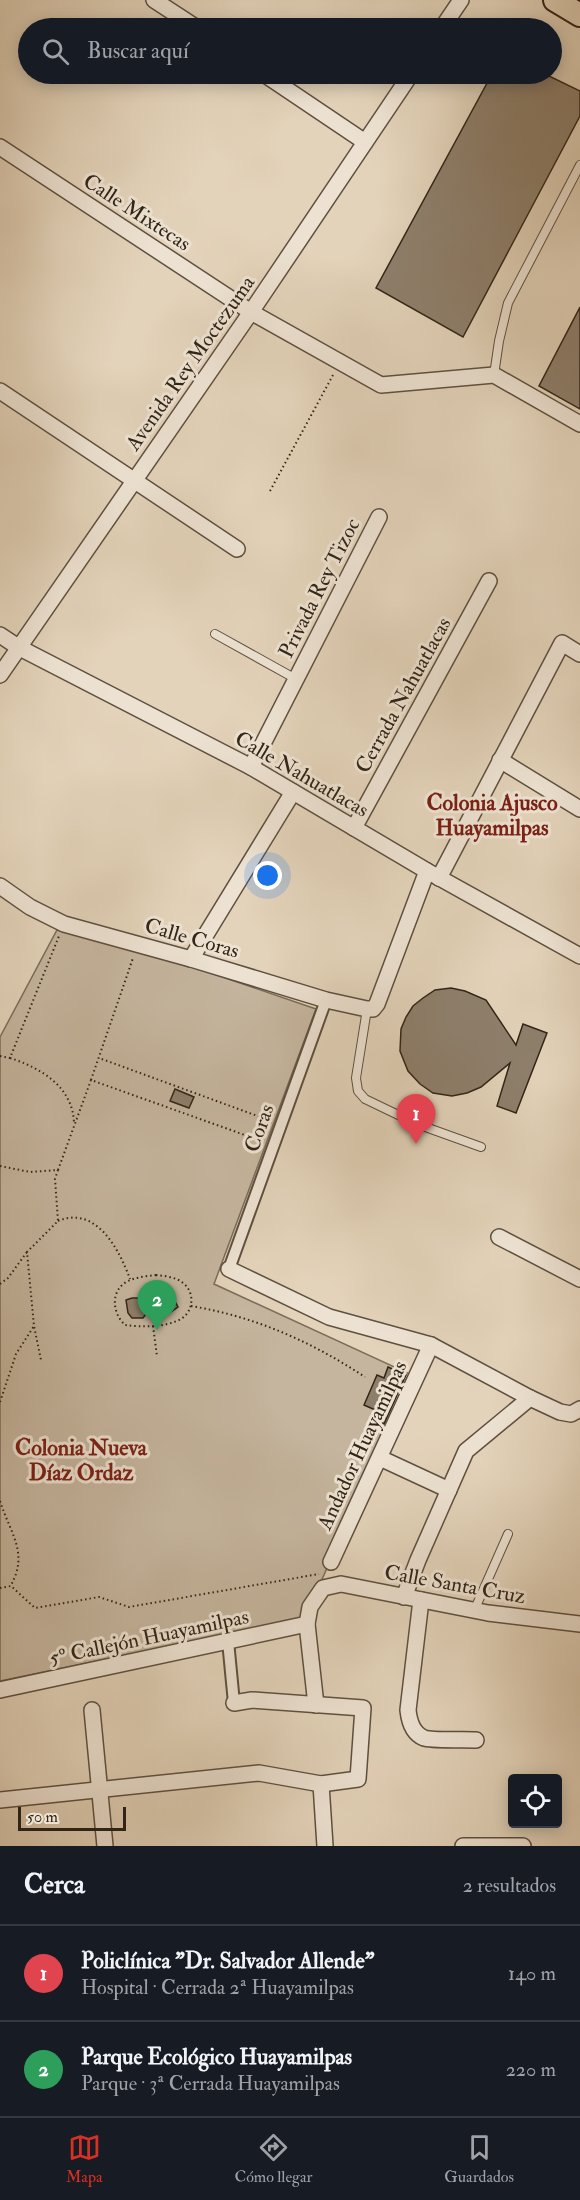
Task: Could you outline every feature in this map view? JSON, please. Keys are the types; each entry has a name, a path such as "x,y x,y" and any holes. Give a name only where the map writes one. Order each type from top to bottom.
{"main road":[{"path":"555,0 580,15"}],"street":[{"path":"154,0 182,18"},
{"path":"449,18 461,0"},
{"path":"279,84 365,142"},
{"name":"Avenida Rey Moctezuma","path":"0,675 251,312 404,84"},
{"name":"Calle Mixtecas","path":"0,147 251,312 381,385 494,375"},
{"path":"494,375 580,424"},
{"path":"0,391 237,549"},
{"name":"Privada Rey Tizoc","path":"251,767 379,517"},
{"name":"Cerrada Nahuatlacas","path":"354,828 489,581"},
{"name":"Calle Nahuatlacas","path":"0,635 18,647 251,767 433,875 580,956"},
{"path":"372,1006 433,875 500,760 562,643 580,654"},
{"path":"500,760 580,809"},
{"path":"191,959 293,792"},
{"name":"Calle Coras","path":"0,886 30,907 64,924 326,1000 372,1006"},
{"name":"Coras","path":"229,1269 326,1000"},
{"path":"499,1237 580,1279"},
{"path":"229,1269 329,1317 431,1345 560,1412 575,1411"},
{"name":"Andador Huayamilpas","path":"331,1562 431,1345"},
{"path":"404,1597 466,1452 530,1398"},
{"path":"380,1458 449,1490"},
{"path":"316,1705 307,1624 310,1607 323,1582"},
{"name":"Calle Santa Cruz","path":"323,1582 474,1611 580,1624"},
{"path":"421,1600 408,1710 410,1721 415,1731 424,1738 476,1740"},
{"name":"5º Callejón Huayamilpas","path":"0,1690 307,1624"},
{"path":"0,1800 259,1773 321,1784 358,1779 363,1708 252,1700 234,1703 228,1641"},
{"path":"92,1710 105,1846"},
{"path":"321,1784 325,1846"},
{"path":"463,1846 523,1846"}],"lane":[{"path":"494,375 508,303 580,165"},
{"name":"Privada Rey Tizoc","path":"215,634 296,679"},
{"path":"372,1006 356,1078 358,1091 365,1099 417,1124 482,1147"},
{"path":"474,1611 508,1534"}],"path":[{"path":"270,491 340,362"},
{"path":"10,1058 64,924"},
{"path":"58,1221 55,1179 92,1080 134,955"},
{"path":"0,1056 25,1063 58,1084 73,1111 74,1122 71,1134"},
{"path":"92,1080 256,1139 263,1118 99,1058"},
{"path":"0,1166 30,1172 58,1170"},
{"path":"0,1284 8,1278 27,1252 58,1221 67,1217 84,1219 99,1227 112,1241 122,1258 130,1280"},
{"path":"27,1252 34,1326 41,1360"},
{"path":"156,1275 169,1276 183,1282 190,1292 191,1306 188,1313 181,1319 153,1326 125,1325 118,1319 115,1307 116,1296 124,1284 130,1280 156,1275"},
{"path":"191,1306 274,1327 337,1358 365,1377"},
{"path":"0,1402 16,1354 34,1326"},
{"path":"153,1326 157,1356"},
{"path":"0,1501 20,1553 18,1572 10,1586 0,1588"},
{"path":"10,1586 35,1608 99,1597 129,1607 318,1573 323,1582"}],"shaded area":[{"path":"57,930 179,962 316,1009 214,1284 412,1375 305,1618 0,1681 0,1037"}],"building":[{"path":"562,82 580,91 580,116 463,337 376,288 487,84"},
{"path":"580,307 580,409 539,386"},
{"path":"451,988 486,1000 516,1045 523,1024 547,1033 516,1113 497,1106 510,1063 481,1087 452,1096 433,1093 420,1084 408,1071 400,1051 401,1029 406,1017 413,1006 435,990"},
{"path":"175,1089 194,1097 189,1108 170,1101"},
{"path":"167,1292 178,1307 168,1314 162,1313 150,1303 160,1293"},
{"path":"138,1298 152,1306 143,1318 132,1318 128,1313 126,1300"},
{"path":"388,1367 406,1375 384,1424 376,1420 380,1412 364,1405 377,1375 384,1378"}],"place":[{"name":"Policlínica \"Dr. Salvador Allende\"","path":"416,1144"},
{"name":"Parque Ecológico Huayamilpas","path":"157,1330"}],"district":[{"name":"Colonia Ajusco Huayamilpas","path":"492,814"},
{"name":"Colonia Nueva Díaz Ordaz","path":"81,1460"}]}
